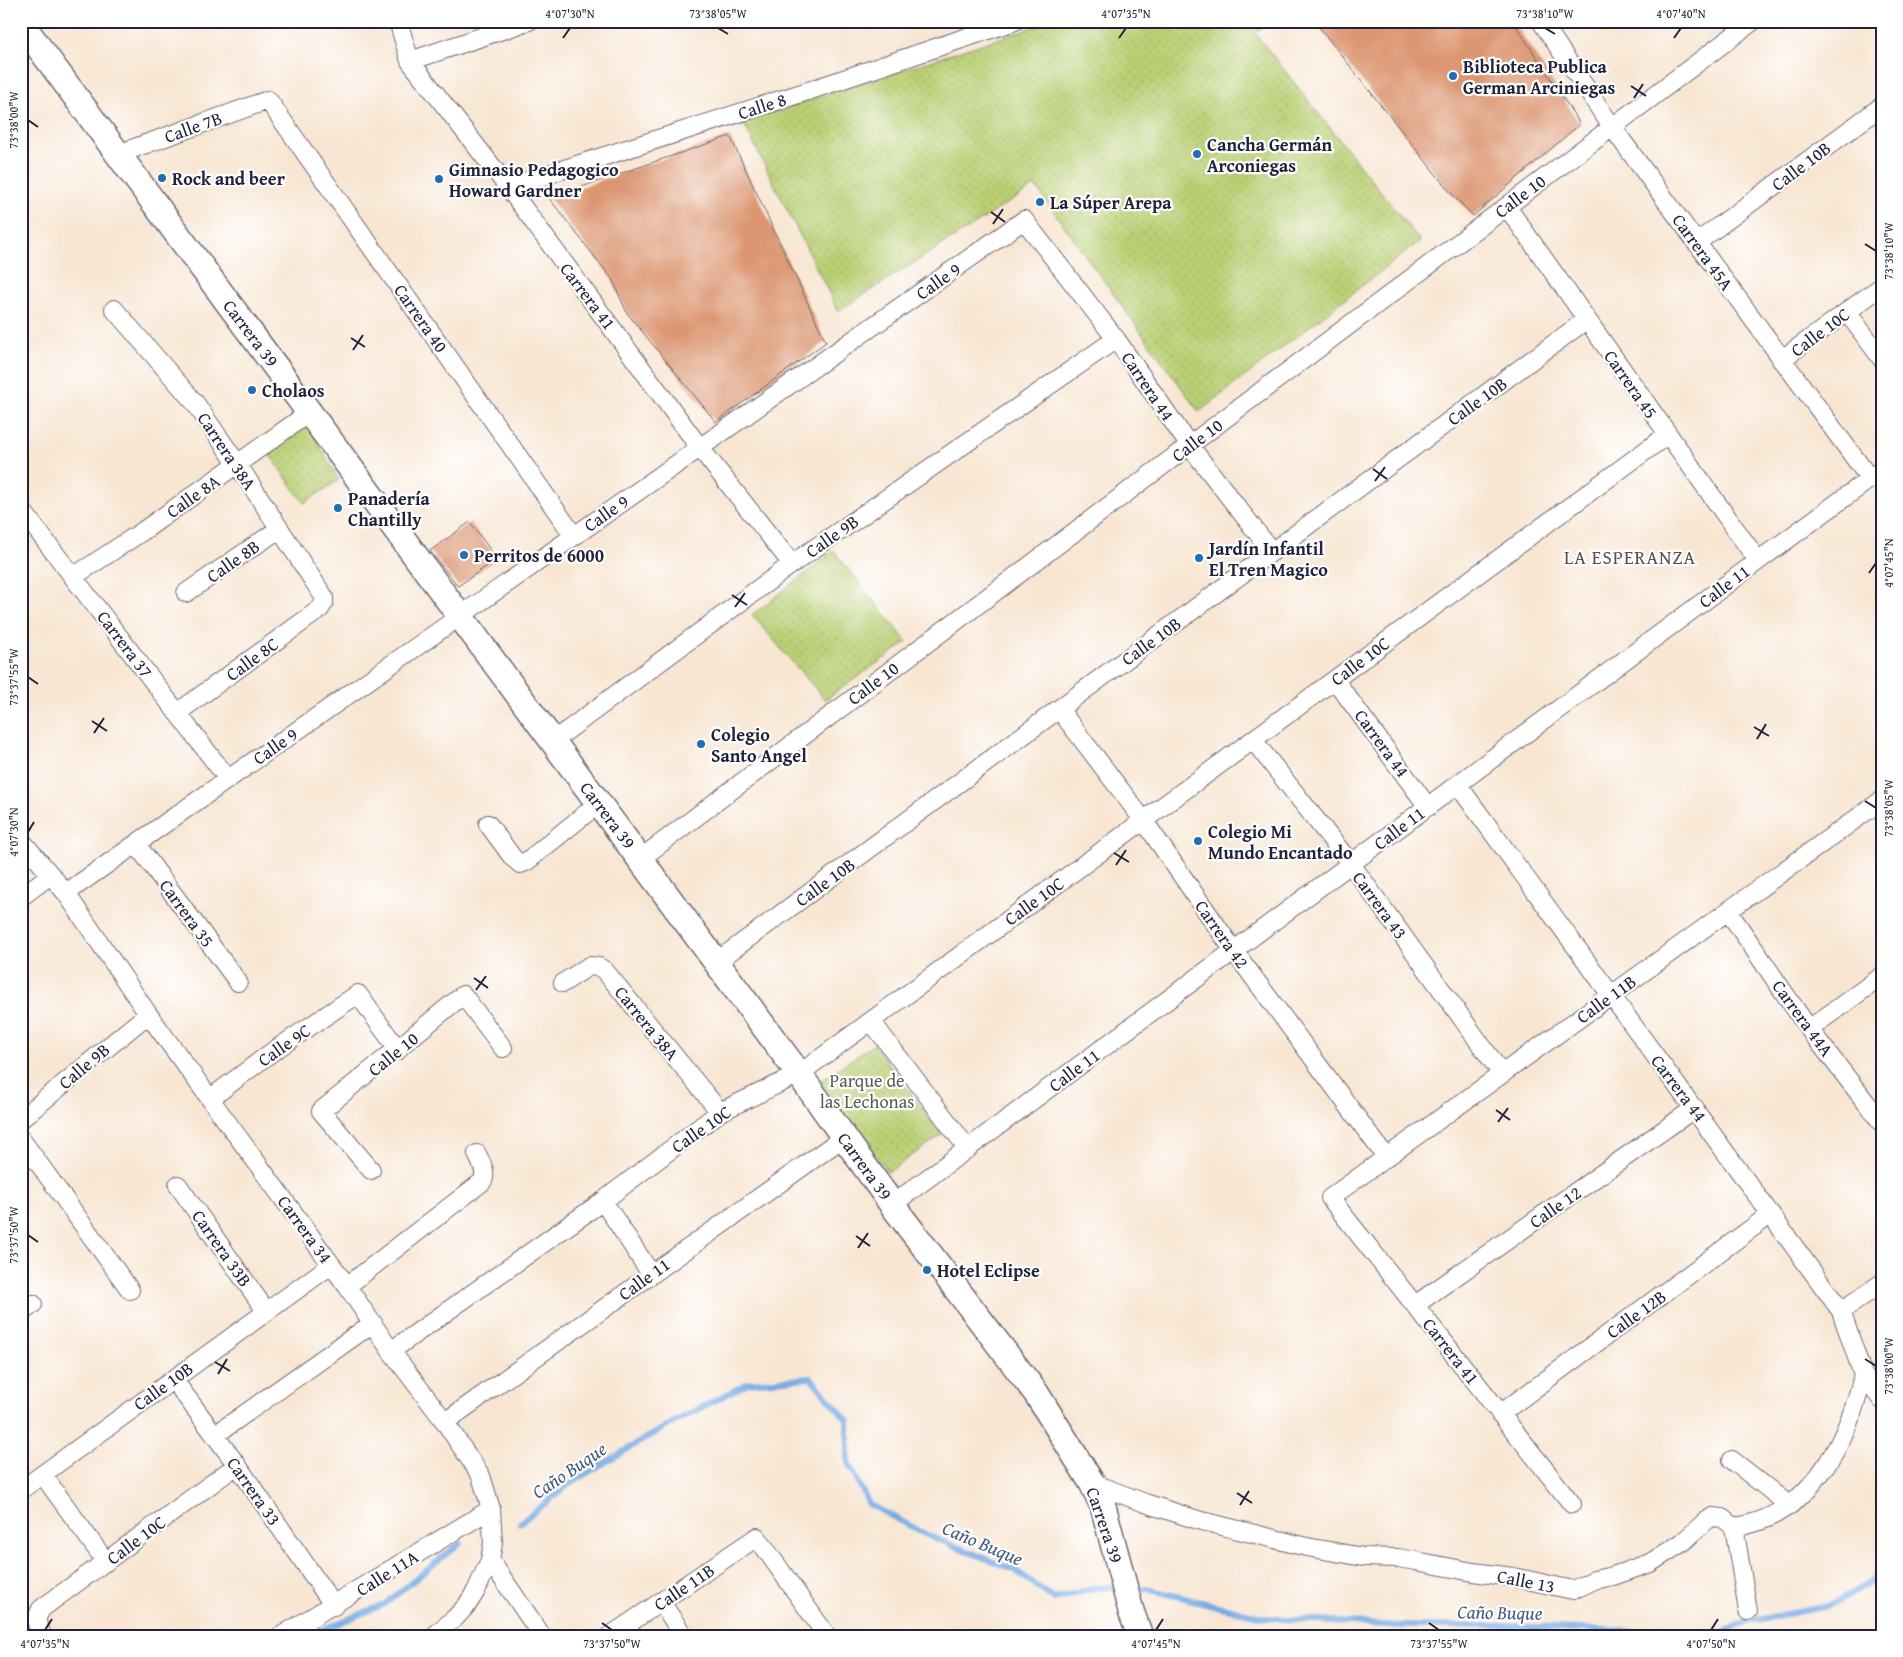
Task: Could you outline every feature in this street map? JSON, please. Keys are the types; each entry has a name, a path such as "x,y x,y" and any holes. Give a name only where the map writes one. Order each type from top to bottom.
{"street":[{"name":"Carrera 41","path":"398,21 410,61 508,187 700,448 792,564"},
{"path":"410,61 529,21"},
{"name":"Calle 8","path":"508,187 808,91 1015,21"},
{"name":"Carrera 45A","path":"1541,21 1612,127 1781,360 1876,475"},
{"name":"Calle 10","path":"640,858 1753,21"},
{"name":"Carrera 39","path":"25,24 118,154 640,858 893,1204 1036,1393 1092,1483 1103,1506 1131,1611 1140,1636"},
{"name":"Calle 7B","path":"118,154 268,100"},
{"name":"Carrera 40","path":"268,100 574,536"},
{"name":"Calle 10B","path":"1696,243 1882,106"},
{"name":"Carrera 45","path":"1507,207 1758,561"},
{"name":"Calle 9","path":"66,893 137,845 228,779 1024,220"},
{"name":"Carrera 44","path":"1024,220 1116,339 1189,445 1272,552"},
{"name":"Calle 10C","path":"1781,360 1882,286"},
{"name":"Carrera 38A","path":"114,309 195,403 324,597 324,603"},
{"path":"1847,312 1882,358"},
{"name":"Calle 10B","path":"716,962 1586,320"},
{"name":"Calle 9B","path":"553,741 792,564 1116,339"},
{"name":"Calle 8A","path":"73,577 238,465 310,412"},
{"name":"Calle 10C","path":"391,1351 603,1202 720,1112 799,1074 1667,435"},
{"name":"Calle 11","path":"893,1204 1876,475"},
{"name":"Carrera 37","path":"22,511 228,779"},
{"name":"Calle 8B","path":"186,593 279,529"},
{"name":"Calle 8C","path":"177,713 320,610 324,603"},
{"name":"Carrera 44","path":"1335,680 1428,807"},
{"name":"Carrera 42","path":"1059,709 1144,820 1234,951 1386,1157"},
{"name":"Carrera 43","path":"1253,740 1351,864 1502,1074"},
{"name":"Carrera 44","path":"1458,785 1841,1311 1863,1375 1882,1400"},
{"name":"Calle 11B","path":"1330,1198 1882,800"},
{"path":"488,824 513,858 520,864 526,862 599,803"},
{"name":"Carrera 34","path":"21,840 49,876 66,893 148,1014 347,1286 391,1351 445,1422 481,1476 491,1509 493,1543 490,1560"},
{"name":"Carrera 35","path":"137,845 238,982"},
{"path":"21,897 49,876"},
{"name":"Carrera 44A","path":"1728,911 1808,1029 1882,1123"},
{"name":"Carrera 38A","path":"563,984 589,966 599,967 605,971 720,1112"},
{"path":"1808,1029 1882,976"},
{"name":"Calle 9C","path":"210,1098 272,1052 358,994 398,1050"},
{"name":"Calle 10","path":"371,1170 321,1111 463,996 503,1048"},
{"name":"Calle 9B","path":"21,1119 148,1014"},
{"path":"871,1021 968,1149"},
{"name":"Calle 12","path":"1415,1305 1695,1108"},
{"name":"Calle 11","path":"445,1422 844,1137"},
{"path":"21,1139 130,1290"},
{"path":"347,1286 482,1182 485,1178 484,1172 477,1154"},
{"name":"Carrera 33B","path":"178,1185 266,1311"},
{"name":"Carrera 41","path":"1330,1198 1572,1504"},
{"path":"603,1202 651,1274"},
{"name":"Calle 12B","path":"1500,1414 1771,1214"},
{"name":"Calle 10B","path":"21,1490 331,1265"},
{"path":"1841,1311 1882,1283"},
{"path":"215,1435 373,1323"},
{"path":"1748,1611 1734,1527 1758,1523 1774,1516 1790,1506 1805,1490 1832,1456 1851,1417 1863,1375"},
{"name":"Carrera 33","path":"173,1379 237,1465 334,1606"},
{"path":"1732,1460 1790,1506"},
{"name":"Calle 10C","path":"42,1636 36,1620 41,1609 237,1465"},
{"path":"43,1475 106,1562"},
{"name":"Calle 13","path":"1092,1483 1198,1520 1307,1547 1362,1557 1398,1558 1473,1572 1513,1577 1573,1590 1594,1580 1632,1570 1658,1559 1683,1542 1710,1518 1723,1518 1734,1527"},
{"name":"Calle 11A","path":"281,1636 334,1606 491,1509"},
{"name":"Calle 11B","path":"610,1636 757,1537 827,1636"},
{"path":"434,1636 456,1617 467,1604 476,1591 490,1560"},
{"path":"490,1560 542,1636"},
{"path":"661,1602 684,1636"}],"green space":[{"path":"1052,21 1276,21 1254,32 1420,241 1199,412 1035,186 838,311 743,122"},
{"path":"307,423 339,480 304,503 269,454"},
{"path":"834,551 907,642 825,700 752,615"},
{"name":"Parque de las Lechonas","path":"874,1044 942,1135 888,1172 818,1082"}],"building":[{"name":"Biblioteca Publica German Arciniegas","path":"1329,21 1513,21 1580,124 1473,216 1450,192 1319,27"},
{"path":"730,136 826,342 716,422 627,313 612,279 549,198"},
{"name":"Perritos de 6000","path":"470,522 497,559 458,586 430,551"}],"waterway":[{"name":"Caño Buque","path":"520,1523 572,1482 665,1427 748,1383 811,1378 848,1421 848,1462 869,1504 929,1536 1015,1570 1054,1599 1095,1588 1120,1587"},
{"name":"Caño Buque","path":"307,1636 385,1604 460,1543"},
{"name":"Caño Buque","path":"1713,1636 1751,1621 1828,1606 1872,1582 1882,1564"},
{"name":"Caño Buque","path":"1130,1587 1139,1587 1267,1618 1399,1626 1504,1626 1633,1631 1675,1636"}],"place":[{"name":"Biblioteca Publica German Arciniegas","path":"1453,76"},
{"name":"Cancha Germán Arconiegas","path":"1197,154"},
{"name":"Rock and beer","path":"162,178"},
{"name":"Gimnasio Pedagogico Howard Gardner","path":"439,179"},
{"name":"La Súper Arepa","path":"1040,202"},
{"name":"Cholaos","path":"252,390"},
{"name":"Panadería Chantilly","path":"338,508"},
{"name":"Perritos de 6000","path":"464,555"},
{"name":"Jardín Infantil El Tren Magico","path":"1199,558"},
{"name":"Colegio Santo Angel","path":"701,744"},
{"name":"Colegio Mi Mundo Encantado","path":"1198,841"},
{"name":"Hotel Eclipse","path":"927,1270"}],"district":[{"name":"LA ESPERANZA","path":"1630,557"}]}
